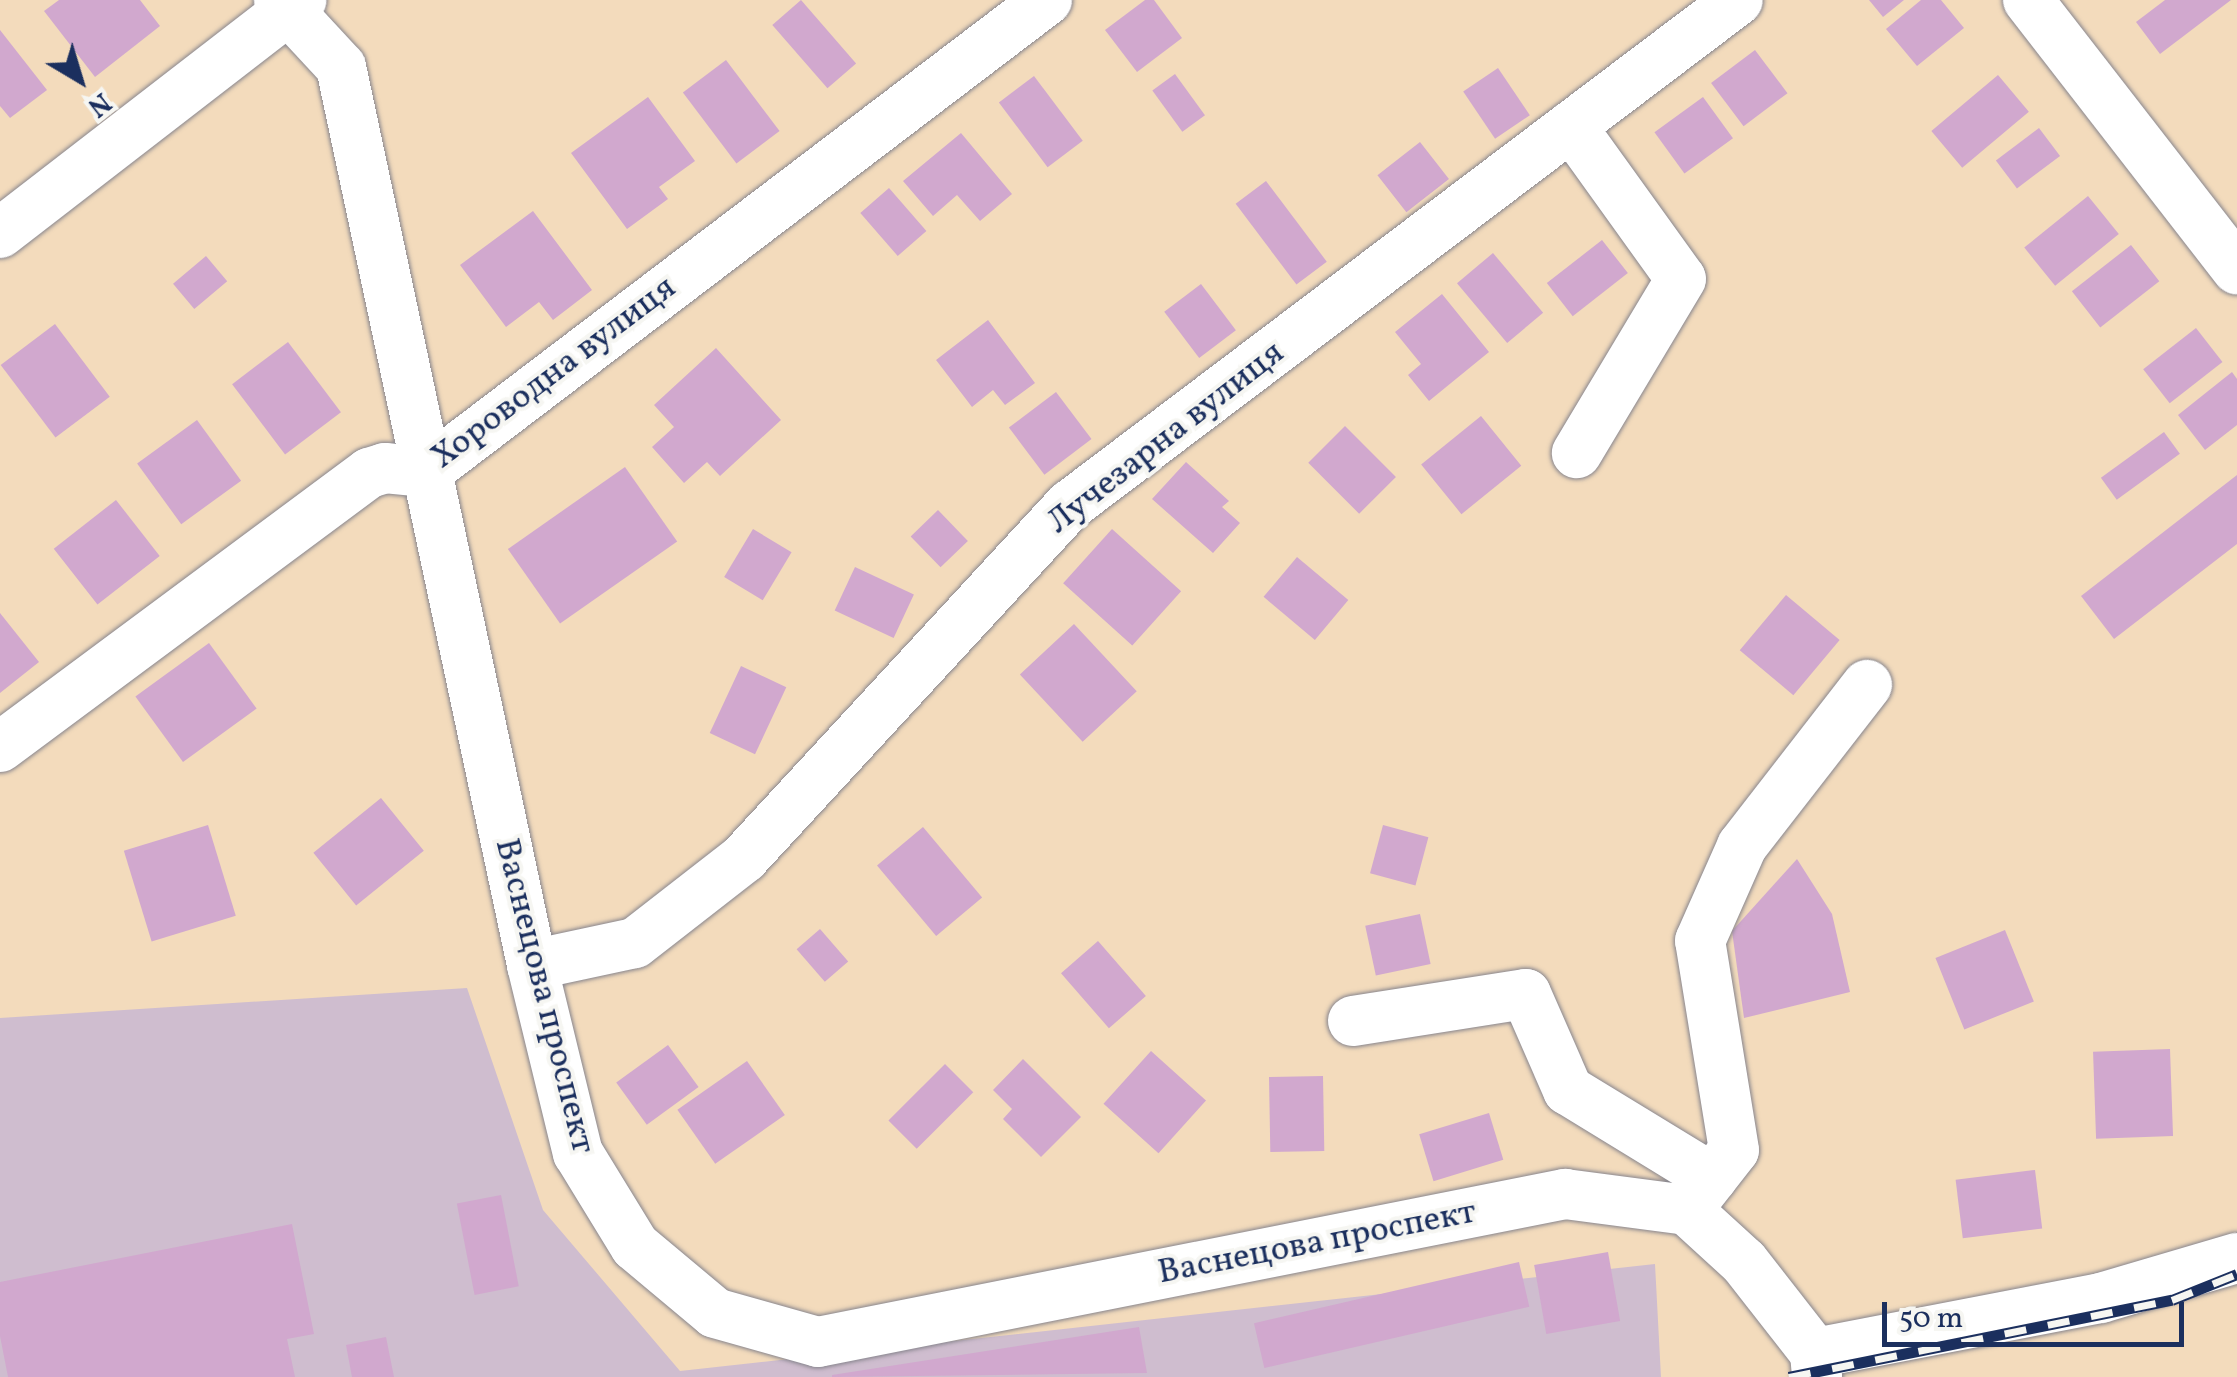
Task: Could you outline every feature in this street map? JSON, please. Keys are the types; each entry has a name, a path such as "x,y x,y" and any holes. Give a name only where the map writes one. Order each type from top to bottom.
{"street":[{"name":"Хороводна вулиця","path":"0,746 369,473 385,468 426,472 1047,0"},
{"name":"Лучезарна вулиця","path":"532,965 635,943 744,858 1070,505 1738,0"},
{"path":"2028,0 2235,261"},
{"name":"Васнецова проспект","path":"289,4 341,67 532,965 578,1154 635,1246 714,1313 818,1342 1564,1194 1699,1194"},
{"path":"0,233 289,4"},
{"path":"1571,126 1681,279 1578,453"},
{"path":"1699,1194 1734,1150 1700,941 1742,846 1868,684"},
{"path":"1353,1021 1526,994 1568,1090 1699,1194 1816,1365 2101,1298 2237,1258"}],"shaded area":[{"path":"467,988 543,1210 680,1371 1655,1264 1661,1377 0,1377 0,1018"}],"building":[{"path":"59,0 140,0 160,26 95,77 44,11"},
{"path":"801,0 856,63 827,88 772,25"},
{"path":"1145,0 1154,0 1182,38 1137,72 1105,30"},
{"path":"1869,0 1904,0 1883,17"},
{"path":"1921,0 1941,0 1964,28 1917,66 1886,29"},
{"path":"2165,0 2231,0 2160,54 2136,22"},
{"path":"0,30 47,90 10,118 0,106"},
{"path":"1755,50 1787,93 1744,126 1711,83"},
{"path":"726,60 780,131 736,164 683,92"},
{"path":"1498,68 1530,115 1495,139 1463,91"},
{"path":"1175,74 1205,115 1182,132 1152,90"},
{"path":"1998,75 2029,112 1962,168 1931,131"},
{"path":"1034,76 1083,141 1048,167 999,102"},
{"path":"648,97 695,161 659,187 668,199 627,229 571,153"},
{"path":"1703,97 1733,138 1684,174 1654,132"},
{"path":"2039,128 2060,156 2017,188 1996,160"},
{"path":"961,133 1012,194 980,221 957,195 933,216 903,181"},
{"path":"1420,142 1449,179 1406,212 1377,175"},
{"path":"1266,181 1327,262 1296,285 1236,204"},
{"path":"889,188 926,231 898,256 860,213"},
{"path":"2088,196 2119,234 2055,286 2024,248"},
{"path":"533,211 592,290 553,320 539,302 506,327 460,265"},
{"path":"1602,240 1628,273 1573,316 1547,283"},
{"path":"2131,245 2159,281 2100,327 2072,291"},
{"path":"1493,253 1543,313 1507,343 1457,283"},
{"path":"206,256 227,281 194,309 173,284"},
{"path":"1201,284 1236,330 1199,358 1164,312"},
{"path":"1442,294 1489,352 1429,401 1408,375 1421,364 1395,332"},
{"path":"988,320 1035,383 1005,405 993,390 972,407 936,360"},
{"path":"55,324 110,397 55,438 1,365"},
{"path":"2196,328 2222,362 2170,403 2143,369"},
{"path":"288,342 341,412 285,454 232,384"},
{"path":"716,348 781,420 720,476 707,462 684,483 652,447 674,427 654,405"},
{"path":"2232,372 2237,379 2237,425 2205,450 2178,415"},
{"path":"1056,392 1092,439 1044,475 1009,428"},
{"path":"1481,416 1521,466 1461,514 1421,464"},
{"path":"197,420 241,481 181,524 137,463"},
{"path":"1345,426 1396,477 1359,514 1308,463"},
{"path":"2164,432 2180,454 2117,500 2101,478"},
{"path":"1186,462 1229,501 1222,507 1240,523 1213,553 1152,499"},
{"path":"625,467 677,542 560,624 508,549"},
{"path":"2237,475 2237,544 2114,639 2081,596"},
{"path":"116,500 160,556 97,605 54,549"},
{"path":"938,510 968,541 941,567 911,536"},
{"path":"753,529 792,552 763,600 724,577"},
{"path":"1112,529 1181,591 1132,645 1063,583"},
{"path":"1297,557 1348,600 1315,640 1264,597"},
{"path":"855,567 914,594 894,638 835,611"},
{"path":"1786,595 1840,640 1793,695 1740,650"},
{"path":"0,613 39,662 0,693"},
{"path":"1074,624 1137,691 1083,742 1020,674"},
{"path":"209,643 257,709 183,762 135,696"},
{"path":"741,666 786,687 755,754 710,733"},
{"path":"381,798 424,851 356,906 313,853"},
{"path":"208,825 236,916 152,942 124,851"},
{"path":"1383,825 1428,837 1415,885 1370,873"},
{"path":"923,827 982,897 936,936 877,866"},
{"path":"1797,859 1832,914 1850,992 1744,1018 1732,931"},
{"path":"1420,914 1431,964 1376,976 1365,926"},
{"path":"820,929 848,961 825,982 797,949"},
{"path":"2005,930 2034,1001 1964,1029 1935,958"},
{"path":"1098,941 1146,996 1109,1028 1061,973"},
{"path":"668,1045 699,1087 647,1125 616,1083"},
{"path":"2170,1049 2173,1136 2096,1139 2093,1052"},
{"path":"1151,1051 1206,1101 1158,1153 1103,1104"},
{"path":"1023,1059 1081,1117 1041,1157 1003,1119 1012,1109 993,1090"},
{"path":"747,1061 785,1115 715,1164 677,1110"},
{"path":"945,1064 973,1092 917,1149 888,1121"},
{"path":"1323,1076 1324,1151 1270,1152 1269,1077"},
{"path":"1489,1113 1503,1160 1434,1181 1419,1134"},
{"path":"2035,1170 2042,1229 1963,1238 1956,1180"},
{"path":"501,1195 519,1286 475,1295 457,1204"},
{"path":"292,1224 314,1334 287,1339 295,1377 8,1377 0,1336 0,1282"},
{"path":"1608,1252 1620,1321 1546,1334 1534,1265"},
{"path":"1519,1262 1529,1307 1264,1368 1254,1323"},
{"path":"1139,1327 1147,1373 832,1377 832,1375"},
{"path":"386,1337 394,1377 352,1377 346,1345"}],"railway":[{"path":"1789,1377 2172,1300 2237,1274"}]}
